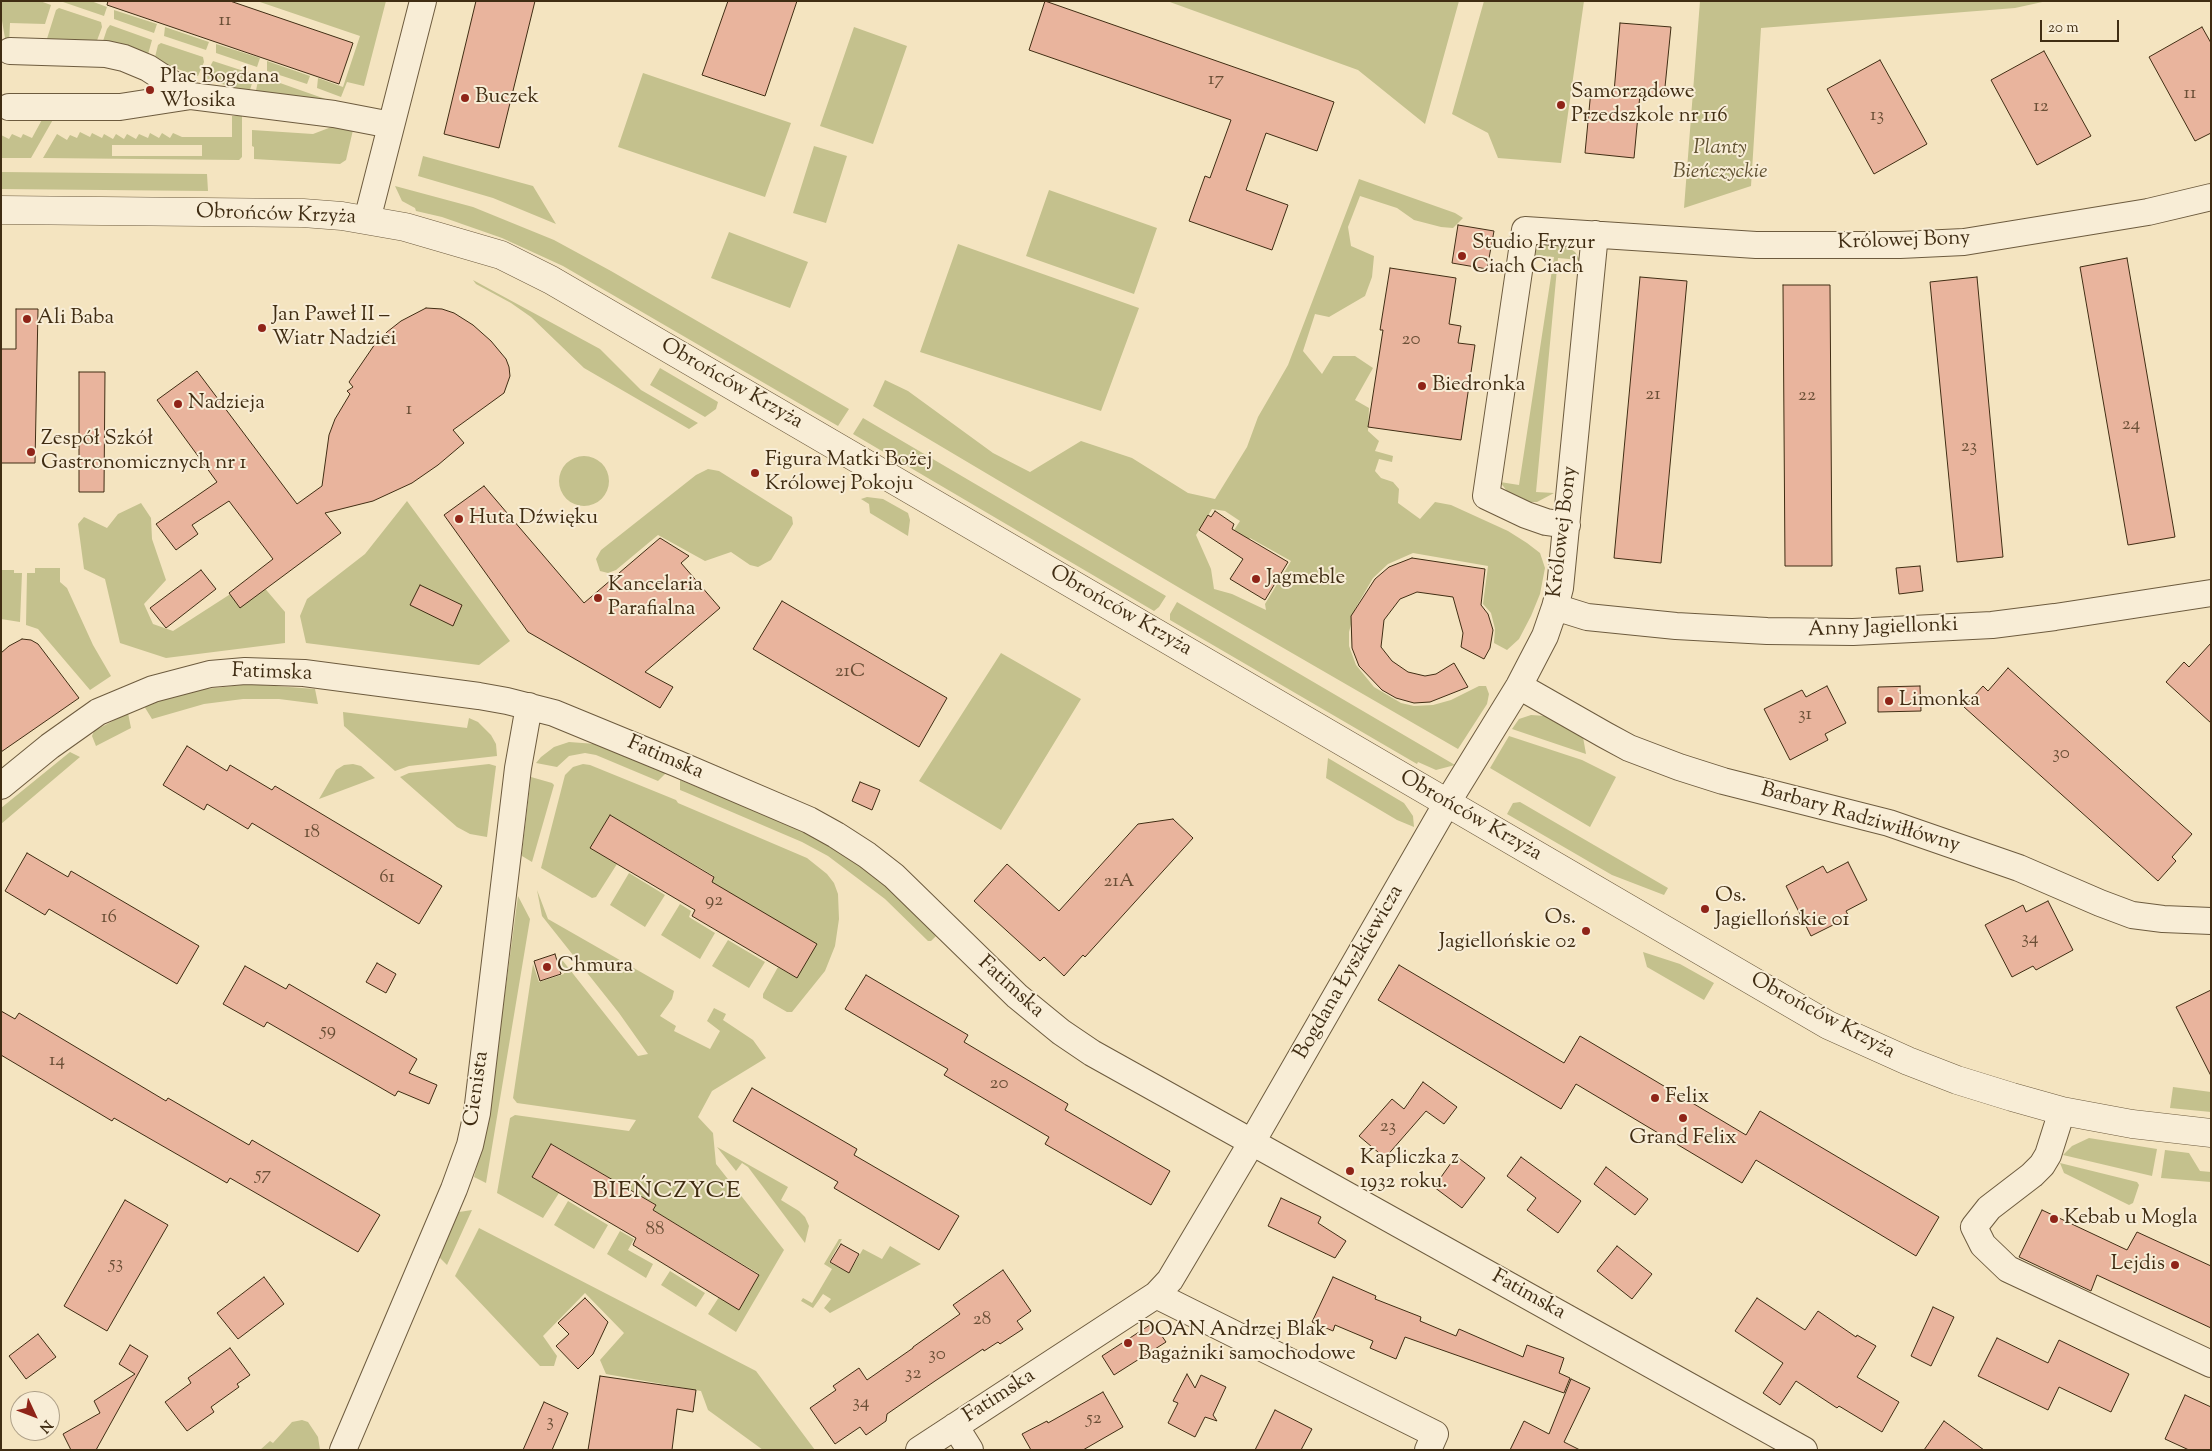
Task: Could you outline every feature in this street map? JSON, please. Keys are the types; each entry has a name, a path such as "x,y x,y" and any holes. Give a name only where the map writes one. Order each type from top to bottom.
{"street":[{"path":"367,220 423,1"},
{"path":"10,51 106,54 124,58 148,68 191,96"},
{"path":"9,107 120,107 191,96 334,114 392,125"},
{"name":"Królowej Bony","path":"1567,525 1546,522 1526,515 1486,496 1525,230 1756,245 1900,245 1964,242 2148,212 2211,197"},
{"name":"Obrońców Krzyża","path":"1,210 303,213 367,220 406,227 482,249 516,262 551,280 1828,1025 1908,1062 1957,1080 2062,1111 2132,1124 2211,1134"},
{"name":"Królowej Bony","path":"1447,803 1519,686 1544,636 1555,607 1563,568 1595,234"},
{"name":"Anny Jagiellonki","path":"1555,607 1588,617 1676,626 1767,631 1853,632 2016,622 2211,593"},
{"name":"Fatimska","path":"1,786 50,746 98,712 153,690 210,674 245,671 304,673 480,696 529,706 569,719 809,820 836,835 867,855 894,876 1006,986 1061,1032 1109,1063 1804,1450"},
{"name":"Barbary Radziwiłłówny","path":"1519,686 1629,748 1679,768 1888,823 2018,868 2132,915 2163,919 2211,921"},
{"name":"Cienista","path":"343,1450 454,1189 470,1145 476,1113 518,768 529,706"},
{"name":"Bogdana Łyszkiewicza","path":"1252,1142 1447,803"},
{"path":"2062,1111 2048,1155 2042,1165 1989,1208 1974,1227 1983,1245 2008,1269 2211,1364"},
{"name":"Fatimska","path":"919,1450 1156,1295 1170,1280 1252,1142"},
{"path":"1156,1295 1435,1434 1428,1450"},
{"path":"955,1426 970,1450"}],"green space":[{"path":"1,1 40,1 51,5 45,24 10,23 9,44 6,44 1,15"},
{"path":"91,1 107,7 104,16 63,2"},
{"path":"257,1 386,1 364,86 347,82 341,97 317,88 318,78 343,87 360,36"},
{"path":"1167,1 1459,1 1425,124 1358,70"},
{"path":"1484,1 1584,1 1561,163 1498,158 1488,133 1452,114"},
{"name":"Planty Bieńczyckie","path":"1700,1 2047,1 2015,8 1761,28 1751,186 1684,208"},
{"path":"59,8 101,22 102,27 95,46 45,45 56,10"},
{"path":"114,10 157,24 154,33 114,19"},
{"path":"110,25 152,40 147,58 101,47"},
{"path":"165,27 209,42 206,50 164,36"},
{"path":"854,27 907,46 873,144 820,126"},
{"path":"161,43 203,57 204,62 198,76 154,61 158,45"},
{"path":"216,44 260,58 257,67 216,53"},
{"path":"213,61 253,74 254,77 249,93 204,78"},
{"path":"267,61 310,76 307,84 267,71"},
{"path":"643,73 791,123 765,197 618,147"},
{"path":"263,77 334,102 255,95 258,81"},
{"path":"44,116 55,116 31,158 1,158 1,135 9,139 12,134 21,138 23,134 32,138"},
{"path":"232,116 242,116 242,157 239,160 43,158 57,134 67,140 70,135 77,138 80,132 90,137 92,133 102,138 104,134 113,139 116,134 124,139 127,134 136,139 139,134 148,138 150,133 159,138 162,133 170,138 173,133 182,137 232,137","holes":["112,145 202,145 202,156 112,156"]},
{"path":"334,126 353,130 346,160 340,164 254,159 252,130 313,134"},
{"path":"814,146 847,156 826,223 793,213"},
{"path":"423,156 533,186 556,224 493,198 418,176"},
{"path":"1,172 207,174 208,191 1,189"},
{"path":"1359,179 1455,213 1463,218 1453,228 1441,227 1414,220 1397,208 1360,196 1348,227 1351,246 1374,256 1372,277 1365,296 1329,317 1315,314 1303,351 1322,374 1333,356 1355,356 1373,368 1355,400 1369,408 1368,431 1379,441 1375,451 1393,456 1392,462 1379,459 1375,471 1381,478 1393,482 1399,489 1398,503 1420,519 1435,502 1451,505 1508,531 1540,553 1545,568 1540,594 1519,639 1507,650 1494,643 1495,629 1491,613 1483,604 1488,566 1413,553 1388,564 1373,578 1355,609 1349,632 1349,646 1356,665 1374,687 1401,703 1414,706 1433,705 1451,700 1479,686 1486,686 1489,694 1487,704 1458,749 1183,590 873,406 885,380 908,391 993,453 1030,472 1081,441 1132,458 1188,493 1215,499 1247,447 1258,417 1288,365","holes":["1212,509 1225,511 1240,521 1228,539 1242,549 1250,538 1291,561 1265,604 1266,610 1232,594 1214,589 1211,569 1196,535"]},
{"path":"395,186 473,207 554,240 849,409 838,426 563,266 502,238 442,217 416,211 415,208 402,201"},
{"path":"1049,190 1157,228 1134,294 1026,256"},
{"path":"729,232 808,262 790,308 711,278"},
{"path":"958,244 1139,308 1101,411 920,352"},
{"path":"1543,244 1565,245 1575,252 1580,260 1558,258 1536,492 1554,493 1537,502 1530,502 1521,501 1510,495 1500,482 1519,485 1554,257 1531,255"},
{"path":"473,280 600,349 641,390 698,423 689,429 584,368 531,317 511,303 476,284"},
{"path":"660,368 718,402 716,409 705,417 650,385"},
{"path":"863,418 1166,596 1154,611 853,434"},
{"path":"584,456 594,458 602,463 607,471 609,481 607,491 602,499 594,504 584,506 574,504 566,499 561,491 559,481 561,471 566,463 574,458"},
{"path":"708,469 719,471 792,517 793,524 771,560 758,567 750,565 731,552 705,561 658,535 616,570 608,573 600,571 596,559 601,550 696,475"},
{"path":"867,497 883,499 908,513 910,520 908,536 870,513 869,504 861,499"},
{"path":"407,501 510,641 479,665 306,643 300,616 307,599 365,554"},
{"path":"141,503 151,518 152,539 166,580 144,604 153,624 173,631 232,593 262,585 285,612 285,643 166,658 120,643 105,579 84,569 78,524 84,517 107,528 118,514"},
{"path":"35,568 60,568 60,582 67,588 93,645 111,676 90,690 38,629 26,625 27,573 35,573"},
{"path":"1,570 14,570 14,573 22,573 20,622 1,619"},
{"path":"1177,602 1455,765 1436,770 1418,762 1417,764 1170,620 1170,614"},
{"path":"1001,653 1081,699 1001,830 919,781"},
{"path":"250,684 315,689 318,704 279,699 243,699 204,704 152,719 144,706 165,698 206,689"},
{"path":"343,712 467,728 469,718 478,722 491,735 496,744 497,756 409,766 395,771 344,726"},
{"path":"128,713 131,728 96,746 92,736 94,731"},
{"path":"1531,715 1546,716 1583,737 1586,754 1512,729 1519,719"},
{"path":"1509,736 1582,760 1616,777 1590,827 1490,768"},
{"path":"569,742 596,744 666,773 658,781 596,755 585,753 569,756 557,767 536,763 554,747"},
{"path":"70,752 80,757 1,824 1,808"},
{"path":"1328,758 1404,803 1413,816 1414,827 1397,820 1326,778"},
{"path":"353,764 361,766 375,778 319,799 336,770 344,765"},
{"path":"489,764 496,766 487,837 470,834 457,827 400,777 409,773"},
{"path":"583,764 590,765 676,800 678,803 807,858 827,874 834,883 838,894 839,919 835,946 825,971 792,1012 787,1012 763,998 763,994 778,967 797,978 712,882 714,876 610,815 591,848 617,864 596,897 592,898 541,868 565,775 573,767"},
{"path":"531,777 554,785 532,862 522,856"},
{"path":"680,780 785,823 839,851 883,883 937,935 931,941 928,941 885,899 828,856 802,842 680,790"},
{"path":"1520,802 1668,888 1664,895 1612,875 1507,814 1513,803"},
{"path":"629,873 665,895 645,927 610,905"},
{"path":"537,890 548,919 674,991 672,999 660,1016 676,1026 674,1031 710,1049 720,1031 707,1021 714,1008 726,1014 723,1020 753,1040 766,1058 712,1091 698,1117 713,1133 716,1164 784,1250 736,1332 708,1314 719,1297 739,1309 759,1274 653,1210 656,1205 552,1144 532,1177 559,1193 543,1218 497,1193 510,1118 515,1115 629,1131 636,1120 517,1103 513,1098 533,964 539,982 564,974 559,956 638,1056 648,1054 619,1013 542,916"},
{"path":"518,896 530,919 486,1183 474,1177 487,1127"},
{"path":"680,904 691,911 689,917 715,933 700,959 661,935"},
{"path":"728,940 765,962 749,988 712,966"},
{"path":"1643,952 1680,964 1714,983 1704,1000 1647,967"},
{"path":"2173,1087 2211,1092 2211,1112 2170,1108"},
{"path":"2089,1138 2157,1149 2152,1176 2063,1155 2072,1146"},
{"path":"717,1147 788,1187 781,1200 805,1217 809,1226 805,1243 748,1167 742,1163 736,1171"},
{"path":"2165,1150 2189,1153 2200,1171 2211,1172 2211,1182 2161,1178"},
{"path":"2060,1163 2137,1182 2139,1185 2133,1203 2129,1205 2064,1173"},
{"path":"568,1201 608,1225 594,1249 554,1225"},
{"path":"472,1210 447,1265 439,1257 459,1212"},
{"path":"479,1228 756,1371 815,1450 763,1450 708,1410 701,1391 606,1374 600,1360 624,1333 585,1293 543,1336 557,1356 554,1366 540,1366 455,1276"},
{"path":"620,1231 634,1239 628,1250 653,1264 646,1278 607,1254"},
{"path":"839,1239 842,1239 829,1262 849,1273 863,1249 882,1259 890,1246 921,1264 830,1313 824,1308 831,1299 823,1294 813,1308 801,1301 803,1298 812,1303 832,1269 824,1264"},
{"path":"670,1271 705,1293 696,1307 661,1285"},
{"path":"302,1420 308,1422 318,1437 320,1450 260,1450 270,1441 273,1443 292,1422"}],"building":[{"path":"108,1 230,1 353,43 339,84 107,5"},
{"path":"476,1 535,1 499,148 444,134"},
{"path":"728,1 797,1 765,96 702,75"},
{"path":"1045,1 1334,102 1317,151 1266,133 1246,190 1288,205 1272,250 1189,221 1205,176 1210,178 1231,120 1029,50"},
{"path":"1620,23 1671,27 1664,97 1640,94 1634,158 1585,153 1591,90 1614,92"},
{"path":"2202,27 2211,43 2211,133 2195,141 2149,57"},
{"path":"2044,51 2091,136 2037,165 1991,80"},
{"path":"1880,60 1927,144 1874,174 1827,89"},
{"path":"1458,225 1494,231 1487,269 1452,263"},
{"path":"2127,258 2175,537 2128,545 2080,267"},
{"name":"Biedronka","path":"1390,268 1456,278 1449,324 1461,326 1458,343 1475,345 1461,440 1368,427 1383,330 1380,330"},
{"path":"1640,277 1687,281 1661,563 1614,558"},
{"path":"1977,277 2003,557 1957,562 1930,282"},
{"path":"1783,285 1830,285 1832,566 1785,566"},
{"path":"426,308 442,309 454,313 473,325 491,341 506,359 509,367 510,376 504,393 453,430 464,443 438,465 412,483 373,501 325,513 341,533 240,608 229,593 273,559 229,501 192,525 198,534 176,550 156,524 217,482 157,400 197,371 297,504 322,486 329,435 335,419 350,394 347,391 353,387 349,382 375,344 387,332 401,321"},
{"path":"16,309 38,309 35,463 1,463 1,349 16,349"},
{"path":"79,372 105,372 104,492 79,492"},
{"path":"484,486 584,603 660,538 689,556 681,563 720,608 645,672 673,687 660,708 528,632 444,515"},
{"path":"1215,511 1234,524 1232,529 1288,562 1265,600 1230,579 1243,559 1199,530 1208,515 1211,517"},
{"path":"1412,558 1485,569 1481,605 1488,614 1493,630 1490,648 1484,659 1461,647 1463,633 1453,597 1417,592 1400,599 1384,620 1381,647 1392,661 1408,672 1425,676 1436,674 1454,663 1468,687 1430,702 1414,703 1396,698 1382,690 1359,666 1352,648 1351,616 1375,579 1389,567"},
{"path":"1920,566 1923,591 1899,594 1896,568"},
{"path":"201,570 216,589 166,628 150,608"},
{"path":"420,585 462,605 453,626 410,605"},
{"path":"782,601 947,698 919,747 753,649"},
{"path":"22,639 31,640 38,644 79,698 1,752 1,653"},
{"path":"2211,643 2211,723 2166,682 2184,662 2189,667"},
{"path":"2008,668 2192,834 2172,857 2176,861 2158,881 1964,707 1983,686 1988,691"},
{"path":"1827,686 1846,723 1825,734 1828,740 1790,760 1764,709 1802,690 1806,697"},
{"path":"1920,686 1921,711 1878,712 1878,687"},
{"path":"187,746 227,771 230,765 272,790 275,786 442,886 419,924 252,823 248,829 207,804 204,810 163,785"},
{"path":"860,782 880,790 872,810 852,801"},
{"path":"610,815 714,877 712,882 817,944 797,978 692,916 695,910 590,848"},
{"path":"1173,819 1193,838 1085,957 1083,955 1064,976 1044,957 1040,961 974,901 1007,864 1059,911 1138,824"},
{"path":"27,853 68,877 71,871 199,946 177,984 49,909 45,915 5,891"},
{"path":"1848,862 1867,900 1846,911 1849,917 1811,936 1786,886 1823,866 1827,873"},
{"path":"2048,901 2073,950 2036,970 2033,966 2012,977 1985,925 2023,905 2026,912"},
{"name":"Chmura","path":"555,954 561,974 540,981 534,961"},
{"path":"377,963 396,974 386,993 366,982"},
{"path":"1399,965 1564,1063 1580,1036 1746,1135 1760,1111 1939,1217 1916,1256 1756,1160 1742,1183 1576,1084 1561,1109 1378,1000"},
{"path":"245,966 286,989 289,984 417,1059 409,1073 437,1085 429,1104 398,1091 395,1096 267,1022 264,1027 223,1004"},
{"path":"866,975 968,1035 964,1042 1068,1104 1065,1110 1170,1171 1151,1205 1045,1144 1049,1137 944,1075 948,1069 845,1009"},
{"path":"2211,990 2211,1076 2176,1007"},
{"path":"1,1011 15,1019 19,1013 166,1101 168,1098 249,1145 252,1140 380,1215 358,1252 230,1178 227,1183 114,1118 112,1121 1,1055"},
{"path":"1423,1082 1457,1107 1444,1124 1426,1111 1385,1158 1359,1136 1392,1099 1404,1109"},
{"path":"752,1088 857,1149 854,1155 959,1216 939,1250 834,1188 838,1182 733,1121"},
{"path":"551,1144 656,1205 653,1210 759,1275 739,1310 633,1245 636,1238 532,1177"},
{"path":"1456,1156 1485,1178 1462,1208 1434,1187"},
{"path":"1521,1157 1581,1201 1558,1233 1527,1210 1536,1198 1507,1176"},
{"path":"1606,1167 1648,1199 1635,1215 1594,1184"},
{"path":"1281,1198 1321,1217 1318,1223 1346,1241 1335,1258 1268,1226"},
{"path":"125,1200 168,1225 107,1331 64,1306"},
{"path":"2042,1210 2127,1250 2137,1232 2211,1266 2211,1328 2097,1275 2091,1291 2019,1257"},
{"path":"841,1244 859,1254 849,1273 830,1262"},
{"path":"1617,1246 1652,1274 1632,1299 1597,1271"},
{"path":"1003,1270 1031,1311 1017,1321 1023,1329 1000,1344 998,1342 984,1351 983,1349 935,1381 887,1414 886,1421 866,1435 860,1427 835,1444 810,1408 836,1390 833,1386 859,1368 867,1380 913,1348 960,1314 953,1305"},
{"path":"264,1277 284,1304 238,1339 217,1313"},
{"path":"1333,1277 1376,1296 1375,1299 1421,1317 1420,1321 1456,1336 1459,1329 1523,1357 1527,1345 1564,1358 1559,1373 1570,1378 1564,1393 1405,1337 1396,1359 1370,1348 1373,1341 1335,1325 1333,1331 1312,1322"},
{"path":"585,1298 608,1322 593,1354 578,1369 556,1346 569,1334 558,1323"},
{"path":"1757,1298 1805,1330 1818,1311 1856,1337 1857,1335 1876,1346 1857,1377 1899,1402 1882,1432 1839,1406 1837,1408 1796,1381 1780,1405 1763,1393 1783,1363 1735,1331"},
{"path":"1933,1307 1954,1317 1931,1366 1911,1356"},
{"path":"1153,1323 1166,1342 1114,1375 1102,1356"},
{"path":"38,1334 56,1357 26,1379 9,1356"},
{"path":"1997,1338 2048,1363 2059,1340 2129,1374 2111,1412 2059,1387 2048,1410 1978,1376"},
{"path":"130,1345 148,1356 96,1450 71,1450 63,1434 100,1413 94,1401 135,1374 119,1364"},
{"path":"230,1348 250,1375 237,1384 239,1387 211,1407 214,1412 187,1431 165,1402 191,1383 188,1378"},
{"path":"1187,1374 1195,1388 1201,1375 1226,1387 1213,1415 1217,1421 1205,1417 1195,1437 1168,1423 1178,1403 1173,1401"},
{"path":"600,1376 696,1390 693,1412 677,1409 672,1450 588,1450"},
{"path":"1571,1379 1590,1388 1564,1442 1580,1450 1510,1450 1524,1421 1549,1434"},
{"path":"1103,1392 1123,1427 1083,1450 1031,1450 1022,1434 1047,1421 1048,1423"},
{"path":"2185,1395 2211,1407 2211,1450 2189,1450 2165,1439"},
{"path":"544,1402 568,1413 552,1450 523,1450"},
{"path":"1275,1410 1312,1429 1301,1450 1255,1450"},
{"path":"1944,1421 1984,1450 1924,1450"}],"place":[{"name":"Plac Bogdana Włosika","path":"150,90"},
{"name":"Buczek","path":"465,98"},
{"name":"Samorządowe Przedszkole nr 116","path":"1561,105"},
{"name":"Studio Fryzur Ciach Ciach","path":"1462,256"},
{"name":"Ali Baba","path":"27,319"},
{"name":"Jan Paweł II – Wiatr Nadziei","path":"262,328"},
{"name":"Biedronka","path":"1422,386"},
{"name":"Nadzieja","path":"178,404"},
{"name":"Zespół Szkół Gastronomicznych nr 1","path":"31,452"},
{"name":"Figura Matki Bożej Królowej Pokoju","path":"755,473"},
{"name":"Huta Dźwięku","path":"459,519"},
{"name":"Jagmeble","path":"1256,579"},
{"name":"Kancelaria Parafialna","path":"598,598"},
{"name":"Limonka","path":"1889,701"},
{"name":"Os. Jagiellońskie 01","path":"1705,909"},
{"name":"Os. Jagiellońskie 02","path":"1586,931"},
{"name":"Chmura","path":"547,967"},
{"name":"Felix","path":"1655,1098"},
{"name":"Grand Felix","path":"1683,1118"},
{"name":"Kapliczka z 1932 roku.","path":"1350,1171"},
{"name":"Kebab u Mogla","path":"2054,1219"},
{"name":"Lejdis","path":"2175,1265"},
{"name":"DOAN Andrzej Blak Bagażniki samochodowe","path":"1128,1343"}],"district":[{"name":"BIEŃCZYCE","path":"667,1193"}]}
